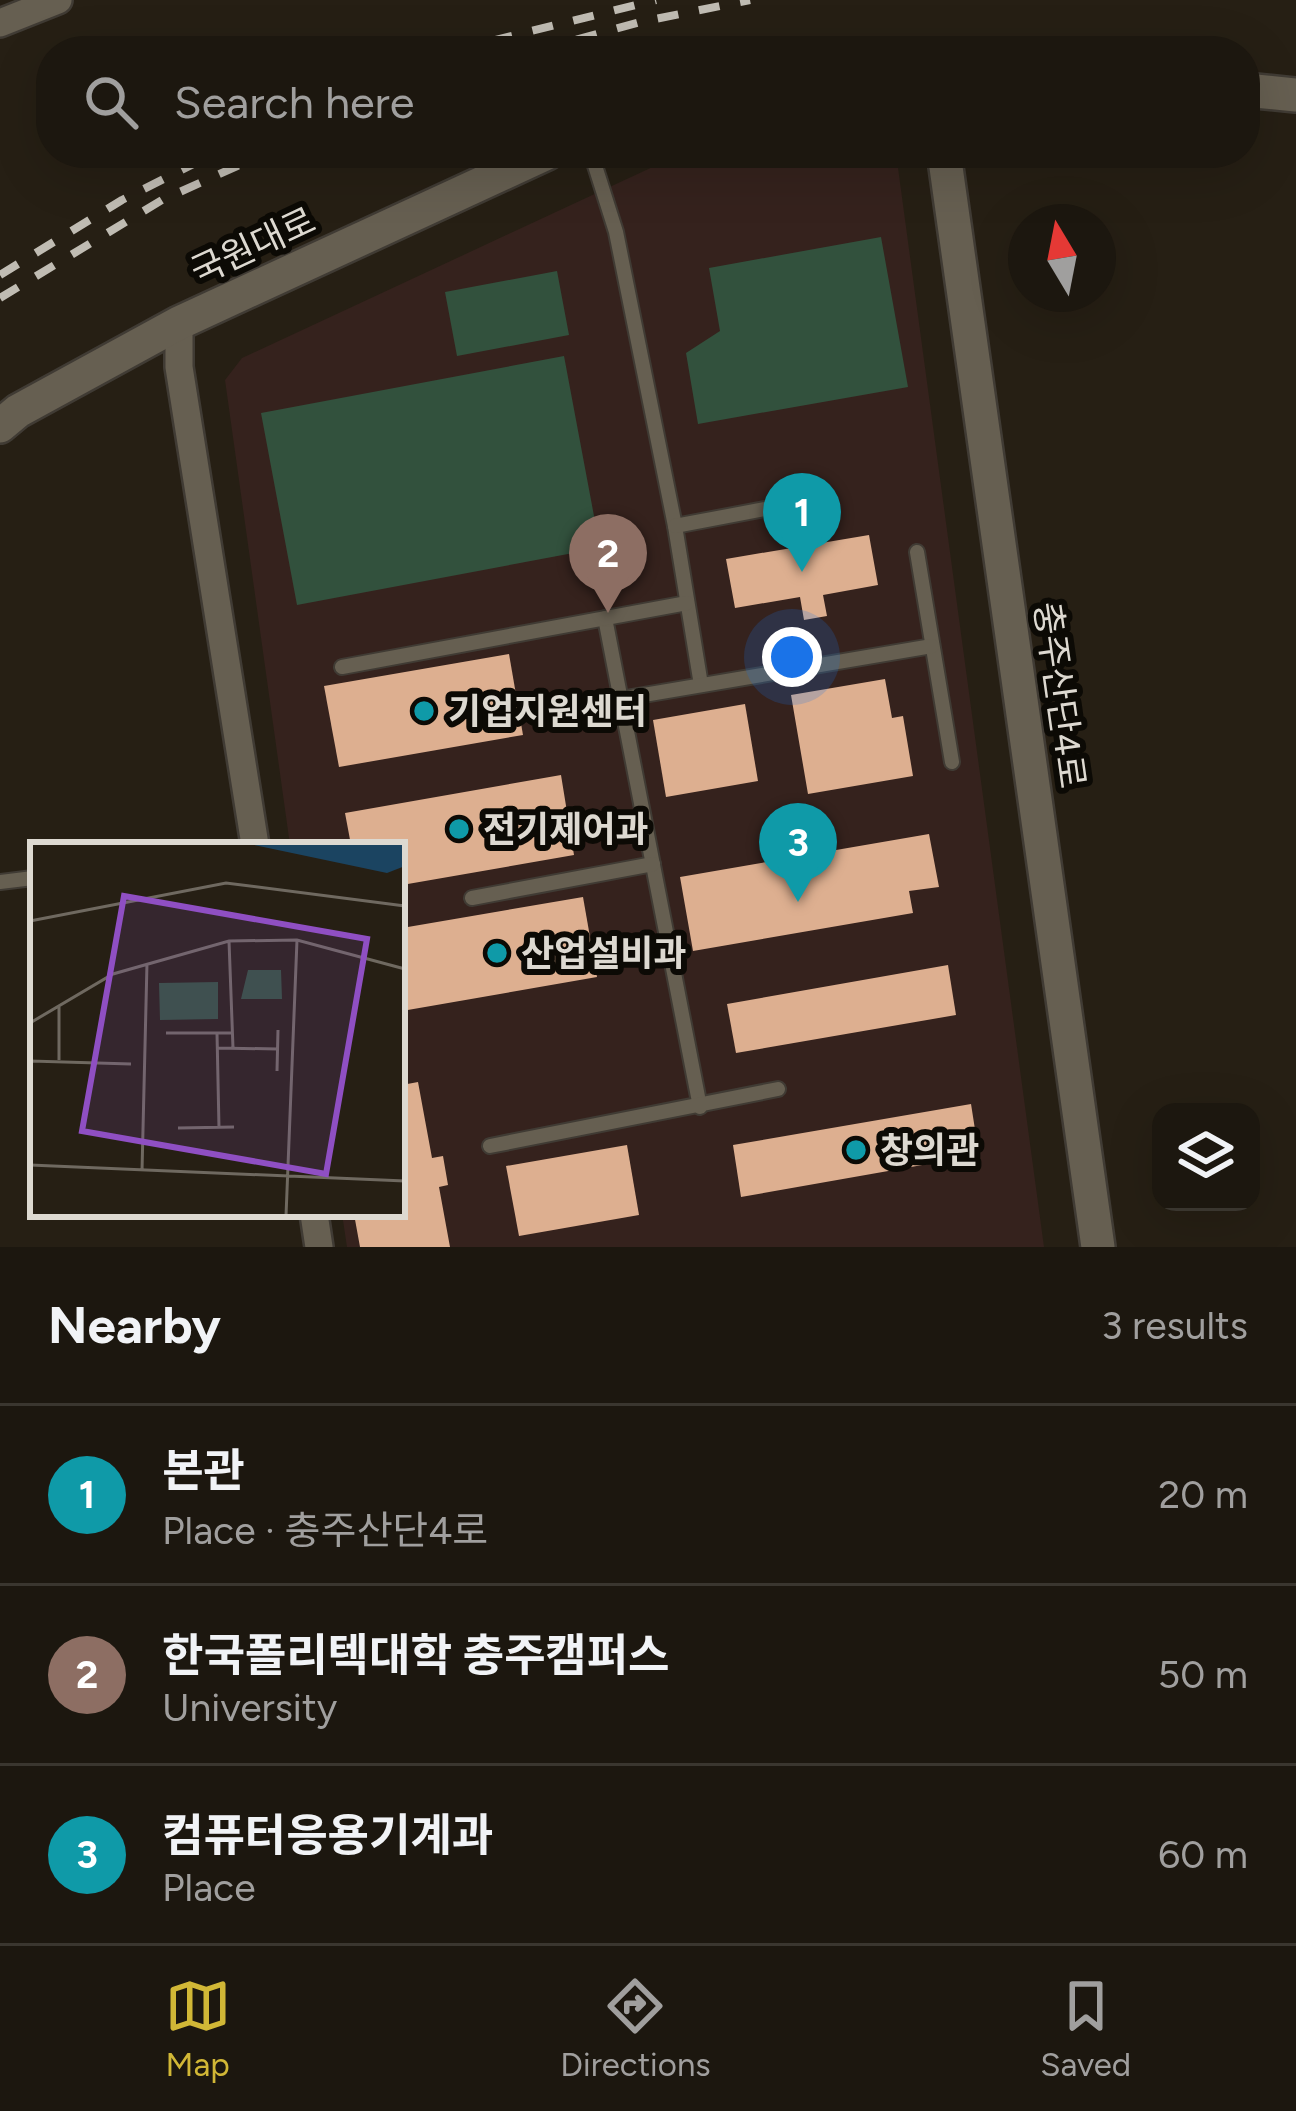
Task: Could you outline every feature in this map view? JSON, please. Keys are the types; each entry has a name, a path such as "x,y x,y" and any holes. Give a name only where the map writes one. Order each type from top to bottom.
{"street":[{"path":"0,23 58,0"},
{"path":"1260,91 1296,95"},
{"name":"국원대로","path":"0,426 18,411 179,322 514,168"},
{"name":"충주산단4로","path":"946,168 1098,1247"},
{"path":"179,322 179,367 255,842"},
{"path":"314,1217 319,1247"}],"lane":[{"path":"596,168 616,232 701,685"},
{"path":"674,526 781,506"},
{"path":"917,552 952,762"},
{"path":"342,667 687,603"},
{"path":"604,618 700,1107"},
{"path":"620,699 932,646"},
{"path":"472,898 652,865"},
{"path":"0,882 30,878"},
{"path":"490,1145 778,1089"}],"shaded area":[{"path":"650,168 898,168 1044,1247 347,1247 342,1217 405,1217 405,842 290,842 225,380 242,358"}],"green space":[{"path":"881,237 908,387 698,424 686,353 720,331 709,268"},
{"path":"557,271 569,335 457,356 445,292"},
{"path":"564,356 600,548 297,605 261,413"}],"building":[{"path":"869,535 878,585 823,595 827,616 804,620 800,597 735,608 726,559"},
{"name":"기업지원센터","path":"509,654 523,735 339,767 324,686"},
{"path":"885,679 892,718 903,716 913,776 808,794 791,695"},
{"path":"745,704 758,781 666,797 653,720"},
{"name":"전기제어과","path":"561,775 574,855 405,884 405,842 350,842 345,813"},
{"path":"929,834 939,887 909,891 913,913 693,951 680,877"},
{"name":"산업설비과","path":"583,897 597,977 405,1010 405,927"},
{"path":"948,965 956,1015 736,1053 727,1004"},
{"path":"418,1082 432,1158 443,1156 448,1185 439,1187 450,1247 360,1247 355,1217 405,1217 405,1084"},
{"name":"창의관","path":"971,1104 979,1155 741,1197 733,1145"},
{"path":"627,1145 639,1215 519,1236 506,1166"}],"railway":[{"path":"511,36 656,0"},
{"path":"590,36 750,0"},
{"path":"0,275 122,200 185,168"},
{"path":"0,298 162,200 233,168"}],"place":[{"name":"본관","path":"802,572"},
{"name":"한국폴리텍대학 충주캠퍼스","path":"608,613"},
{"name":"기업지원센터","path":"424,711"},
{"name":"전기제어과","path":"459,829"},
{"name":"컴퓨터응용기계과","path":"798,902"},
{"name":"산업설비과","path":"497,953"},
{"name":"창의관","path":"856,1150"}]}
